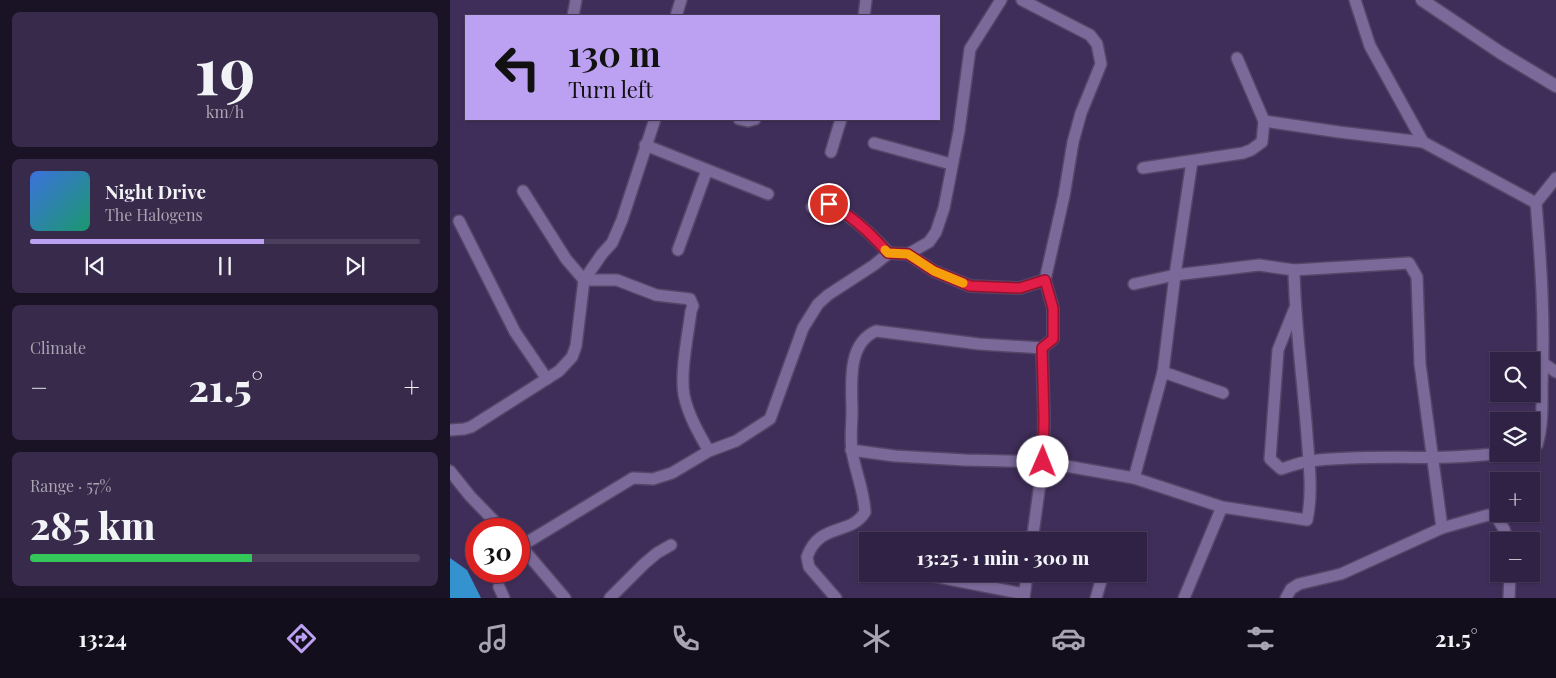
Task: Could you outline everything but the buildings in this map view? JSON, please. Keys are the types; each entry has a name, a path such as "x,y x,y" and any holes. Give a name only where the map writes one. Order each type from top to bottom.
{"street":[{"path":"573,15 576,0"},
{"path":"676,15 681,0"},
{"path":"864,15 866,0"},
{"path":"908,254 929,242 936,232 944,208 951,164 959,131 970,49 1001,0"},
{"path":"836,598 810,567 807,557 813,544 820,536 858,521 865,512 864,500 851,450 853,366 858,350 867,335 876,332 979,344 1042,348 1053,339 1053,308 1045,280 1064,196 1073,142 1081,113 1101,64 1097,44 1090,34 1022,0"},
{"path":"1355,0 1370,46 1424,142"},
{"path":"1422,0 1501,53 1556,86"},
{"path":"1143,168 1251,150 1262,142 1264,121 1237,58"},
{"path":"450,430 471,427 548,379 566,365 572,357 576,346 584,280 612,243 631,196 645,145 652,132 655,120"},
{"path":"831,152 841,120"},
{"path":"1264,121 1424,142 1536,203"},
{"path":"874,143 951,164"},
{"path":"645,145 768,194"},
{"path":"1134,478 1163,372 1192,161"},
{"path":"678,250 707,170"},
{"path":"1540,435 1543,363 1543,290 1536,203 1556,178"},
{"path":"523,191 566,258 584,280"},
{"path":"812,207 819,202 836,207 876,239 888,253"},
{"path":"459,221 515,332 548,379"},
{"path":"530,539 633,478 653,479 672,473 709,452 736,441 770,419 804,328 818,304 888,253 908,254 934,271 970,286 1020,288 1045,280"},
{"path":"1134,284 1175,275 1259,264 1294,270 1409,262 1417,277 1420,364 1442,528"},
{"path":"851,450 896,456 1043,462 1134,478 1222,507 1307,520 1310,507 1309,461 1295,308 1294,270"},
{"path":"584,280 617,280 656,295 690,299 693,306 686,351 683,381 684,394 694,426 709,452"},
{"path":"1295,308 1278,350 1270,459 1281,468 1309,461 1334,459 1432,458 1490,454"},
{"path":"1033,532 1043,462 1042,348"},
{"path":"1543,363 1556,372"},
{"path":"1163,372 1223,393"},
{"path":"450,471 491,518"},
{"path":"1184,598 1222,507"},
{"path":"1286,598 1291,589 1299,584 1341,574 1442,528 1494,516 1504,532"},
{"path":"610,598 644,564 657,553 671,545"},
{"path":"530,557 565,598"},
{"path":"960,582 1024,596 1026,582"},
{"path":"1096,598 1101,582"},
{"path":"1509,598 1510,582"},
{"path":"499,587 504,598"}],"water":[{"path":"450,558 465,569 465,583 474,583 481,598 450,598"}],"slow traffic":[{"path":"885,250 888,253 908,254 934,271 963,283"}],"route":[{"path":"829,204 836,207 876,239 888,253 908,254 934,271 970,286 1020,288 1045,280 1053,308 1053,339 1042,348 1043,462"}]}
